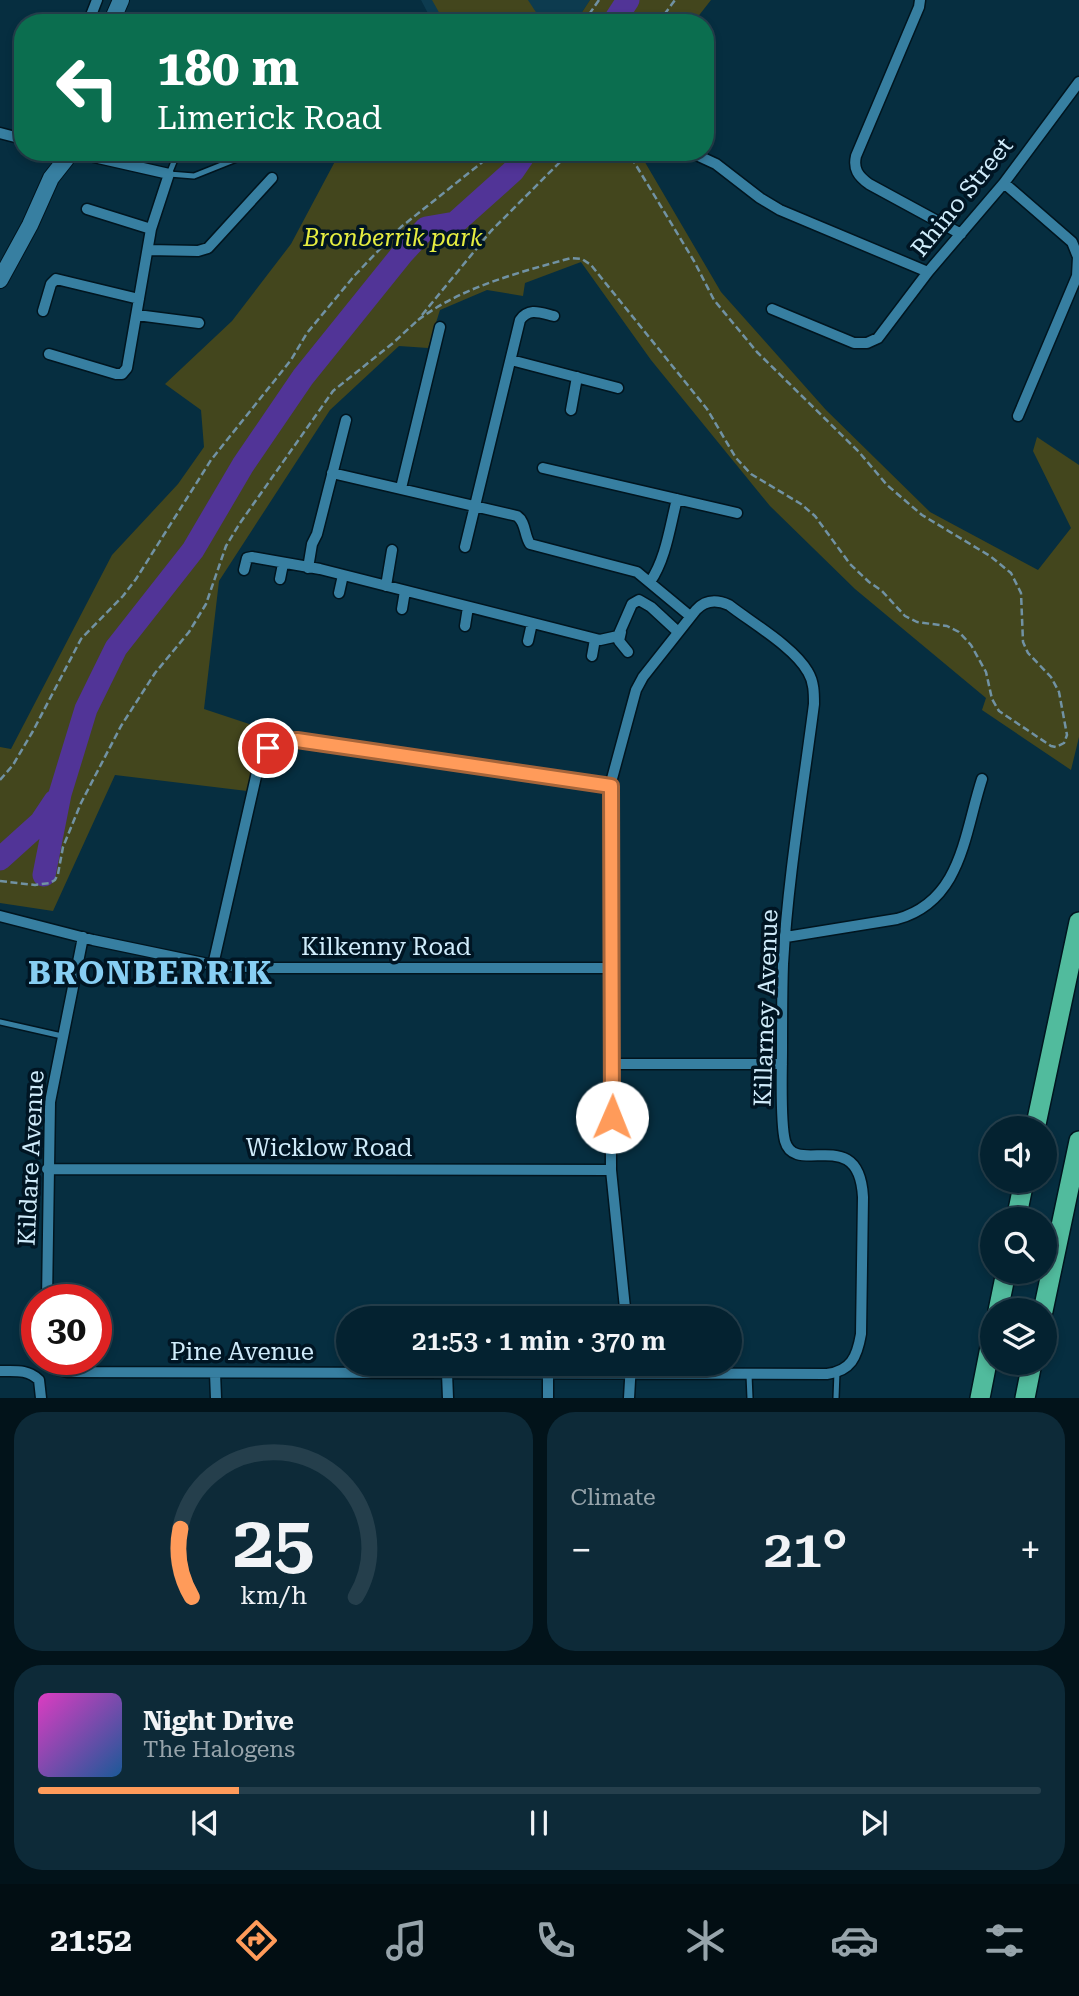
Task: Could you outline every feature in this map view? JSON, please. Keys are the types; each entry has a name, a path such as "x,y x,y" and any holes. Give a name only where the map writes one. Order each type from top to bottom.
{"highway":[{"path":"1038,1116 1079,922"},
{"path":"1046,1298 1079,1142"},
{"path":"980,1398 985,1375"},
{"path":"1025,1398 1030,1375"}],"street":[{"path":"920,0 856,156 855,167 861,178 869,184 961,234"},
{"name":"Rhino Street","path":"772,309 855,343 867,344 878,338 928,272 1004,183 1079,82"},
{"path":"0,280 61,161"},
{"path":"49,354 116,374 122,374 130,359 151,229 169,174 111,161"},
{"path":"708,161 780,210 928,272"},
{"path":"148,250 198,251 208,248 272,178"},
{"path":"1004,183 1072,242 1078,257 1077,276 1018,416"},
{"path":"87,209 151,229"},
{"path":"43,311 51,284 61,279 139,299"},
{"path":"465,547 523,316 531,311 554,316"},
{"path":"137,315 199,323"},
{"path":"401,488 440,327"},
{"path":"511,360 618,388"},
{"path":"571,410 578,377"},
{"path":"314,569 312,544 317,534 346,420"},
{"path":"543,468 737,513"},
{"path":"332,473 521,519 530,544 636,572 645,583 690,616 636,690 611,786 611,1170 625,1306"},
{"path":"628,652 619,641 621,632 634,601 645,583 656,573 677,499"},
{"path":"276,549 280,579"},
{"path":"392,550 402,609"},
{"path":"244,570 247,558 252,556 343,575 372,577 396,586 456,598 468,607 518,613 532,623 595,639 612,639 621,632"},
{"path":"314,569 320,557"},
{"path":"339,593 343,575"},
{"path":"634,601 639,600 650,607 678,632"},
{"name":"Killarney Avenue","path":"690,616 704,603 723,603 799,659 813,686 814,704 786,937 782,1064 784,1133 787,1146 803,1156 847,1159 858,1170 862,1183 861,1334 855,1359 837,1372"},
{"path":"465,626 468,607"},
{"path":"528,641 532,623"},
{"path":"580,635 583,623"},
{"path":"592,656 595,639"},
{"path":"213,965 259,765 263,754 274,744 297,740 611,786"},
{"path":"786,937 897,919 912,915 929,905 941,894 952,877 982,779"},
{"name":"Kilkenny Road","path":"0,916 213,965 279,968 610,968"},
{"name":"Kildare Avenue","path":"47,1284 50,1102 83,937"},
{"path":"612,1064 782,1064"},
{"name":"Wicklow Road","path":"47,1169 611,1170"},
{"path":"0,1371 32,1374 39,1380 41,1398"},
{"name":"Pine Avenue","path":"112,1372 336,1373"},
{"name":"Pine Avenue","path":"742,1375 837,1372"},
{"path":"215,1373 216,1398"},
{"path":"447,1376 448,1398"},
{"path":"548,1376 548,1398"},
{"path":"629,1398 631,1376"}],"lane":[{"path":"125,165 126,161"},
{"path":"174,161 169,174 194,176 232,161"},
{"path":"0,1022 62,1036"},
{"path":"836,1398 837,1372"},
{"path":"748,1375 750,1398"}],"path":[{"path":"0,780 13,765 33,731 80,639 136,579 211,460 291,360 313,326 355,275 401,228 484,161"},
{"path":"0,881 35,885 55,880 63,847 81,803 121,726 155,673 189,632 206,604 222,565 226,546 240,523 333,391 393,344 418,320 491,231 561,161"},
{"path":"418,320 453,297 482,285 571,258 582,259 591,264 706,409 736,458 751,474 801,503 815,516 850,564 883,591 905,616 917,622 947,626 959,632 971,645 986,672 992,699 999,712 1051,746 1065,743 1067,735 1059,692 1051,677 1028,653 1023,642 1021,593 1011,573 990,556 922,515 887,485 859,452 757,352 714,300 694,261 633,161"}],"shaded area":[{"path":"421,0 590,0 581,14 428,14"}],"green space":[{"path":"432,0 528,0 537,14 440,14"},
{"path":"590,0 711,0 700,14 581,14"},
{"name":"Bronberrik park","path":"335,161 644,161 721,292 826,410 930,512 1038,570 1071,528 1033,451 1037,437 1079,465 1079,737 1071,770 982,710 986,698 855,589 770,506 651,360 581,262 525,283 523,296 487,290 440,310 428,348 399,346 330,410 219,581 204,709 261,728 247,791 115,775 53,911 0,903 0,747 11,749 112,555 178,484 204,447 201,410 165,384 232,321 291,244"}],"waterway":[{"path":"619,14 628,0"},
{"path":"44,875 60,794 86,709 116,648 193,550 243,465 303,377 402,254 426,228 455,223 513,171 520,161"},
{"path":"0,859 41,822 55,801"}],"district":[{"name":"BRONBERRIK","path":"151,973"}],"route":[{"path":"268,748 286,740 297,740 611,786 612,1117"}]}
